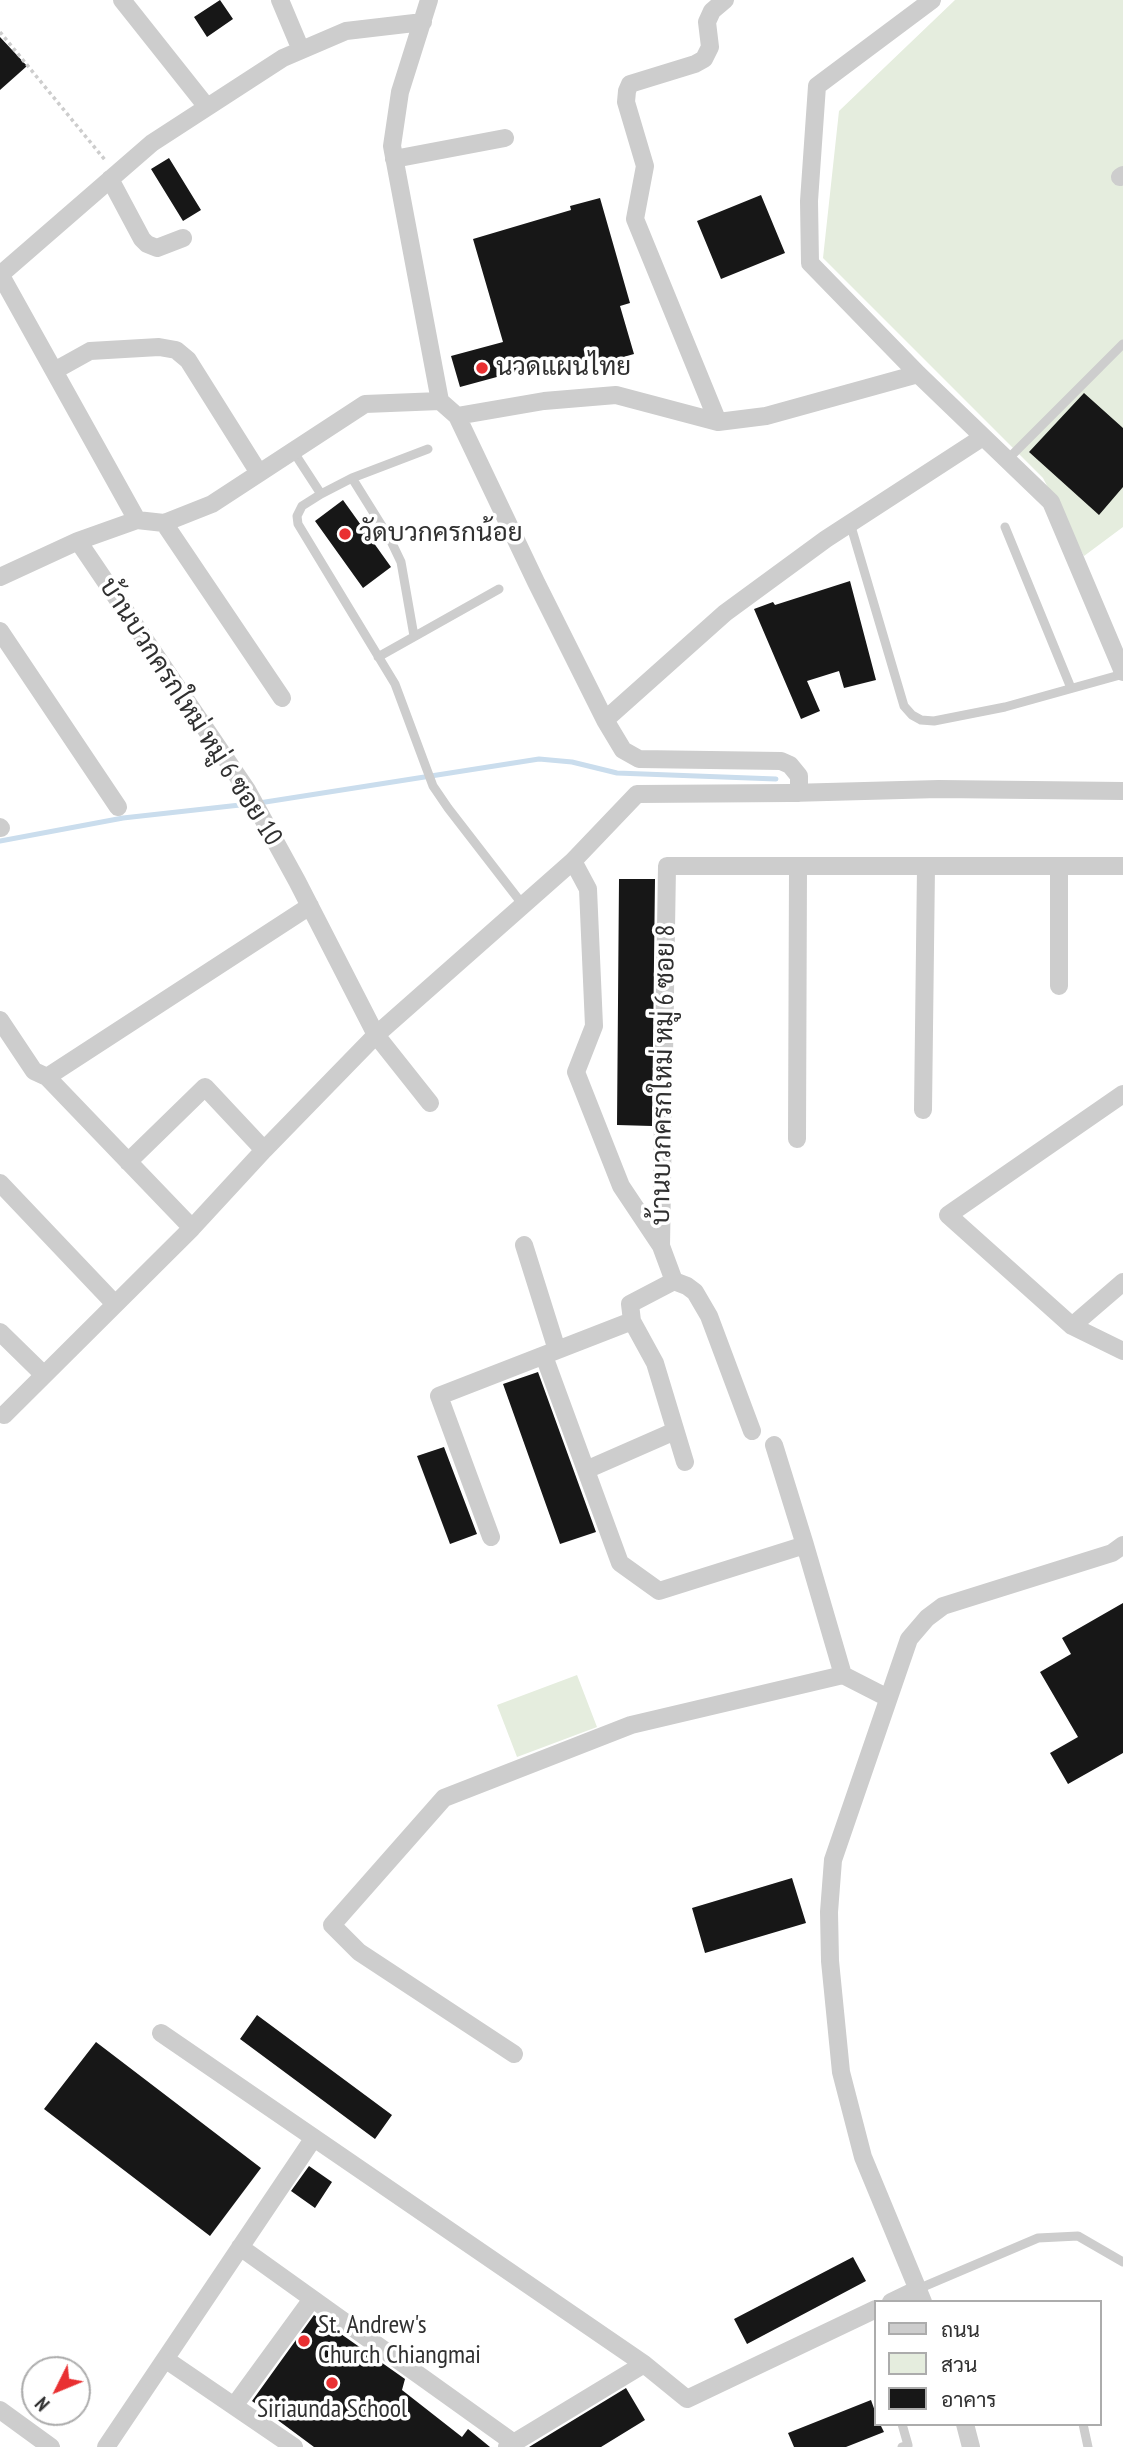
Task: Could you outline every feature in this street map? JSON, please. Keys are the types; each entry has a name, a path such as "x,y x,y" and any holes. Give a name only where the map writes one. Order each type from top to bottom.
{"street":[{"path":"122,0 207,107"},
{"path":"280,0 301,50"},
{"path":"429,0 400,92 392,146 440,401 457,416 536,582 605,720 623,750 639,759 781,761 790,765 799,776 799,793"},
{"path":"718,422 635,219 645,166 626,102 627,90 631,84 704,59 710,47 707,22 712,11 725,0"},
{"path":"932,0 817,86 809,201 810,263 918,374 1051,502 1123,673"},
{"path":"137,520 0,274 152,143 283,58 346,31 423,22"},
{"path":"394,159 505,138"},
{"path":"113,176 142,239 157,247 183,238"},
{"path":"54,371 90,351 159,347 176,350 188,360 259,473"},
{"path":"457,416 544,401 616,395 718,422 766,416 918,374"},
{"path":"0,577 78,541 137,520 164,523 212,504 365,404 440,401"},
{"path":"605,720 725,613 850,523 983,437"},
{"path":"164,523 282,698"},
{"name":"บ้านบวกครกใหม่ หมู่ 6 ซอย 10","path":"78,541 243,783 376,1035 430,1103"},
{"path":"0,631 118,807"},
{"path":"4,1415 192,1228 376,1035 573,861 637,794 939,789 1123,790"},
{"path":"573,861 588,889 594,1026 576,1072 621,1186 661,1246"},
{"name":"บ้านบวกครกใหม่ หมู่ 6 ซอย 8","path":"674,1281 661,1246 667,866 798,868"},
{"path":"797,1139 798,868 1123,866"},
{"path":"923,1110 926,867"},
{"path":"1059,867 1059,986"},
{"path":"47,1077 310,906"},
{"path":"0,1020 33,1071 47,1077 192,1228"},
{"path":"128,1162 205,1087 264,1150"},
{"path":"1123,1094 948,1216 1072,1326 1123,1351"},
{"path":"0,1182 115,1304"},
{"path":"524,1245 551,1353 586,1470 620,1563 659,1591 805,1545"},
{"path":"685,1462 655,1363 632,1321 631,1304 674,1281 695,1292 709,1316 752,1431"},
{"path":"1072,1326 1123,1282"},
{"path":"491,1537 439,1396 632,1321"},
{"path":"0,1332 44,1375"},
{"path":"586,1470 675,1431"},
{"path":"774,1445 843,1675"},
{"path":"899,2300 920,2295 863,2157 841,2072 830,1961 829,1912 833,1860 909,1639 927,1618 943,1606 1112,1553 1123,1545"},
{"path":"514,2054 359,1952 331,1925 444,1798 631,1725 843,1675 888,1698"},
{"path":"161,2033 644,2364 687,2399 874,2310"},
{"path":"106,2447 313,2139"},
{"path":"240,2247 510,2445 644,2364"},
{"path":"234,2406 312,2299"},
{"path":"165,2359 294,2447"},
{"path":"0,2410 51,2447"},
{"path":"966,2426 971,2447"}],"lane":[{"path":"1007,460 1123,344"},
{"path":"428,449 352,478 321,494 302,506 298,524 394,684 433,786 523,905"},
{"path":"293,451 321,494"},
{"path":"352,478 401,562 414,636"},
{"path":"850,523 904,706 921,720 934,721 1005,707 1123,673"},
{"path":"1005,527 1071,688"},
{"path":"378,657 499,589"},
{"path":"920,2295 1008,2249 1038,2238 1079,2236 1123,2262"},
{"path":"902,2447 908,2445 903,2426"},
{"path":"1083,2426 1088,2447"}],"path":[{"path":"0,32 113,176"}],"green space":[{"path":"955,0 1123,0 1123,527 1084,556 1043,478 823,258 839,111"},
{"path":"577,1675 597,1727 517,1757 497,1705"}],"building":[{"path":"220,0 233,19 207,37 194,17"},
{"path":"0,37 27,66 0,90"},
{"path":"169,158 201,210 183,221 151,169"},
{"path":"761,195 785,253 721,279 697,221"},
{"path":"600,198 630,303 620,306 634,354 556,376 552,362 460,387 451,356 503,342 473,239 571,210 570,206"},
{"path":"1084,393 1123,428 1123,487 1099,515 1029,452"},
{"path":"343,500 391,567 363,588 315,521"},
{"path":"850,581 876,680 844,688 839,671 807,681 820,711 801,719 754,609"},
{"path":"619,879 655,879 652,1126 617,1125"},
{"path":"538,1372 596,1532 560,1544 503,1384"},
{"path":"444,1447 477,1534 450,1544 417,1456"},
{"path":"1123,1603 1123,1753 1068,1784 1050,1753 1078,1737 1040,1672 1071,1654 1062,1638"},
{"path":"792,1878 806,1923 705,1953 692,1908"},
{"path":"257,2015 392,2115 375,2139 240,2039"},
{"path":"96,2042 261,2168 210,2236 44,2109"},
{"path":"309,2166 332,2182 315,2208 291,2191"},
{"path":"853,2257 866,2281 747,2344 734,2319"},
{"name":"Siriaunda School","path":"314,2315 405,2379 402,2390 462,2437 468,2429 490,2447 314,2447 252,2401"},
{"path":"626,2388 645,2420 601,2447 529,2447"},
{"path":"871,2400 874,2426 881,2426 884,2432 846,2447 794,2447 788,2433"}],"waterway":[{"path":"259,803 539,759 572,762 617,773 776,779"},
{"path":"0,841 123,818 249,804"}],"place":[{"name":"นวดแผนไทย","path":"482,368"},
{"name":"วัดบวกครกน้อย","path":"345,534"},
{"name":"St. Andrew's Church Chiangmai","path":"304,2341"},
{"name":"Siriaunda School","path":"332,2383"}]}
